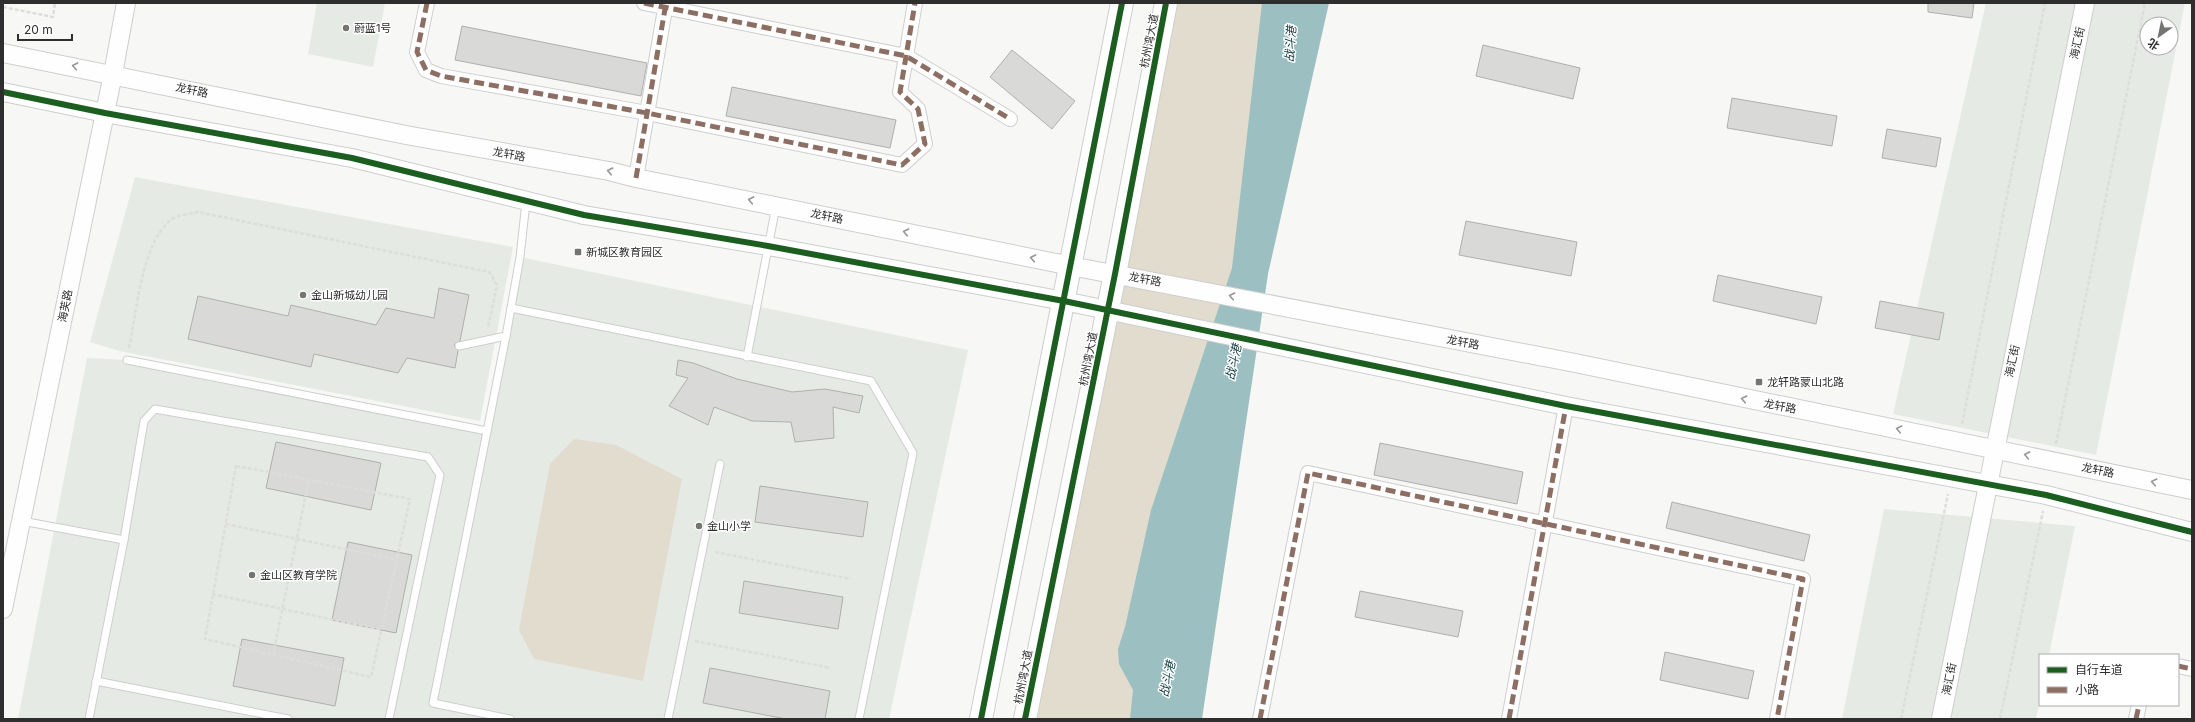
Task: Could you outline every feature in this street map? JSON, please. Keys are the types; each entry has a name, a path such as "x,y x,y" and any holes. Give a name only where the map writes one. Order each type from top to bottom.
{"main road":[{"path":"981,719 1122,3"},
{"name":"杭州湾大道","path":"1025,719 1108,311 1166,3"}],"street":[{"name":"海芙路","path":"3,609 114,74 126,3"},
{"path":"427,3 417,52 426,70 441,76 646,113 902,165 925,144 918,109 900,92 916,3"},
{"path":"644,3 665,5 906,56 1010,119"},
{"name":"海汇街","path":"1941,719 1994,449 2085,3"},
{"path":"636,178 665,5"},
{"name":"龙轩路","path":"3,52 406,134 609,170 636,178 776,205 1071,266 1182,286 1575,363 1958,442 2053,460 2192,490"},
{"path":"3,92 105,113 352,158 526,202 584,215 768,246 1064,301 1566,406 1988,483 2046,495 2192,532"},
{"path":"1509,719 1546,525 1566,406"},
{"path":"1260,719 1308,473 1803,579 1778,719"},
{"path":"2179,666 2192,669"},
{"path":"2136,719 2139,706"}],"lane":[{"path":"510,719 433,703 506,336 520,256 526,202"},
{"path":"748,357 776,205"},
{"path":"511,308 871,381 913,453 859,719"},
{"path":"459,346 506,336"},
{"path":"127,360 487,431"},
{"path":"89,719 124,540 144,421 155,409 428,457 440,475 389,719"},
{"path":"668,719 720,464"},
{"path":"22,520 124,540"},
{"path":"96,681 288,719"}],"path":[{"path":"3,7 53,17 55,3"},
{"path":"1958,442 2045,3"},
{"path":"2053,460 2145,3"},
{"path":"127,360 149,252 157,234 173,218 198,212 489,272 497,285 486,340"},
{"path":"236,466 309,480 410,499 371,677 205,639 236,466"},
{"path":"1901,719 1951,476"},
{"path":"273,655 309,480"},
{"path":"2000,719 2046,495"},
{"path":"226,524 397,560"},
{"path":"703,550 851,579"},
{"path":"212,594 382,630"},
{"path":"685,638 831,668"}],"shaded area":[{"name":"蔚蓝1号","path":"317,3 385,3 373,67 308,54"},
{"path":"1174,3 1269,3 1238,271 1136,685 1137,719 1037,719"},
{"path":"1986,3 2185,3 2179,33 2179,16 2139,16 2139,56 2175,56 2096,455 1893,414"},
{"name":"金山新城幼儿园","path":"135,177 513,247 480,421 119,351 90,342"},
{"path":"520,257 968,350 889,719 18,719 87,358 127,360 486,431"},
{"path":"574,439 616,445 682,479 643,681 534,659 519,630 550,464"},
{"path":"1884,509 2075,526 2049,654 2039,654 2039,703 2036,719 1842,719"}],"water":[{"name":"战斗港","path":"1262,3 1329,3 1268,274 1202,719 1130,719 1133,690 1119,664 1118,649 1125,627 1151,510 1232,268"}],"building":[{"path":"1928,3 1974,3 1972,18 1928,12"},
{"path":"462,26 647,63 641,96 455,60"},
{"path":"1483,45 1580,68 1573,99 1476,76"},
{"path":"1012,50 1075,101 1052,129 990,77"},
{"path":"732,87 896,120 890,148 726,116"},
{"path":"1732,98 1837,116 1832,146 1727,128"},
{"path":"1887,129 1941,138 1936,167 1882,158"},
{"path":"1466,221 1577,242 1571,276 1459,255"},
{"path":"1718,275 1822,297 1816,324 1713,301"},
{"path":"439,288 469,295 460,341 454,345 458,351 455,368 407,358 398,373 314,354 311,367 188,339 198,296 288,316 291,305 376,325 386,308 434,318"},
{"path":"1880,301 1944,313 1939,340 1875,328"},
{"path":"678,360 693,363 737,379 792,392 825,389 863,396 859,413 833,407 834,438 795,442 791,422 752,421 714,407 708,425 669,406 688,378 676,375"},
{"path":"276,442 381,463 371,510 266,488"},
{"path":"1380,443 1523,472 1517,504 1374,475"},
{"path":"760,486 868,502 863,537 755,522"},
{"path":"1672,502 1810,535 1804,561 1666,528"},
{"path":"348,542 412,555 396,633 332,620"},
{"path":"744,581 843,597 838,629 739,613"},
{"path":"1360,591 1463,611 1458,637 1355,617"},
{"path":"242,639 344,658 335,706 233,686"},
{"path":"1665,652 1754,671 1748,699 1660,680"},
{"path":"710,668 830,691 825,719 786,719 703,703"}],"marked path":[{"path":"427,3 417,52 426,70 441,76 647,113 902,165 925,144 918,109 900,92 915,3"},
{"path":"644,3 906,56 1010,119"},
{"path":"636,178 666,3"},
{"path":"1509,719 1566,406"},
{"path":"1260,719 1308,473 1803,579 1777,719"},
{"path":"2179,666 2192,669"},
{"path":"2136,719 2139,706"}],"cycle path":[{"path":"981,719 1122,3"},
{"path":"1025,719 1115,274 1166,3"},
{"path":"3,92 105,113 352,158 584,215 768,246 1064,301 1566,406 2046,495 2192,532"}],"place":[{"name":"蔚蓝1号","path":"346,28"},
{"name":"新城区教育园区","path":"578,252"},
{"name":"金山新城幼儿园","path":"303,295"},
{"name":"龙轩路蒙山北路","path":"1759,382"},
{"name":"金山小学","path":"699,526"},
{"name":"金山区教育学院","path":"252,575"}]}
